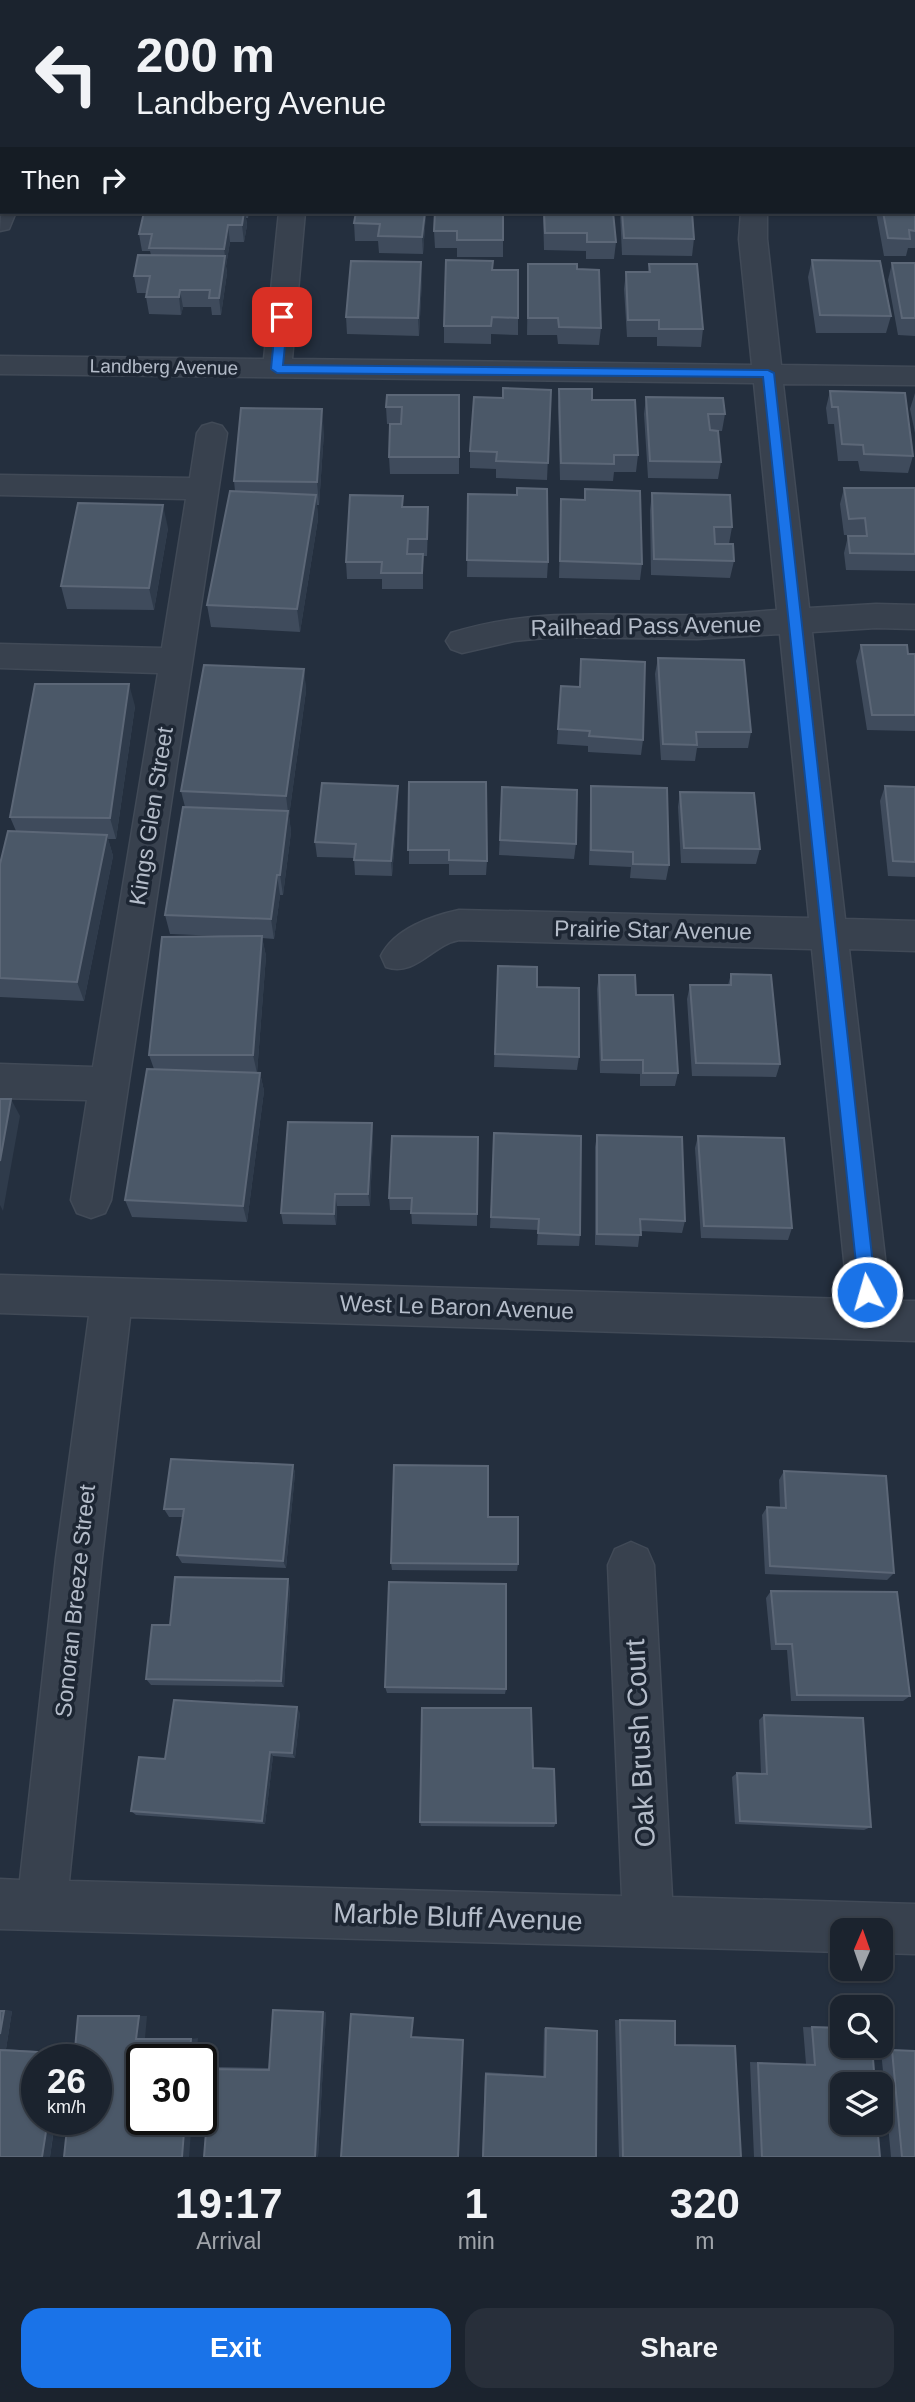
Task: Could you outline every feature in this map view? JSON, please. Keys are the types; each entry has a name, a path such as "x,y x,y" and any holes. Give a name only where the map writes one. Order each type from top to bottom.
{"street":[{"path":"277,369 292,214"},
{"path":"754,214 753,239 870,1320"},
{"name":"Landberg Avenue","path":"0,365 915,376"},
{"name":"Kings Glen Street","path":"91,1200 212,433"},
{"path":"0,485 203,489"},
{"name":"Railhead Pass Avenue","path":"462,641 514,629 555,625 697,627 876,616 915,617"},
{"path":"0,656 176,661"},
{"name":"Prairie Star Avenue","path":"399,956 439,929 459,925 915,936"},
{"path":"0,1081 109,1084"},
{"name":"West Le Baron Avenue","path":"0,1294 915,1321"},
{"name":"Sonoran Breeze Street","path":"21,1905 79,1558 112,1297"},
{"name":"Oak Brush Court","path":"631,1564 648,1922"},
{"name":"Marble Bluff Avenue","path":"21,1905 915,1929"}],"building":[{"path":"144,214 244,214 242,225 228,225 224,249 149,248 152,234 139,234"},
{"path":"356,214 425,214 422,237 378,236 380,224 354,223"},
{"path":"435,214 503,214 503,240 457,240 457,231 434,231"},
{"path":"544,214 613,214 616,242 587,242 587,233 545,233"},
{"path":"622,214 692,214 694,239 624,238"},
{"path":"883,214 915,214 915,231 909,230 910,239 888,238"},
{"path":"138,255 225,256 219,298 209,298 210,290 180,290 179,297 146,297 150,276 134,276"},
{"path":"446,260 493,261 492,270 518,270 518,318 492,317 491,326 444,326"},
{"path":"812,260 880,261 891,316 820,315"},
{"path":"351,261 421,262 418,318 346,317"},
{"path":"892,263 915,263 915,318 902,318"},
{"path":"528,264 577,264 577,269 599,270 601,328 559,327 558,318 528,318"},
{"path":"649,264 697,264 703,329 659,329 659,320 628,320 626,272 650,272"},
{"path":"503,388 551,390 548,463 496,461 497,452 470,451 474,397 503,398"},
{"path":"559,389 592,389 592,400 635,400 638,455 614,455 614,464 561,463"},
{"path":"830,391 905,393 913,456 864,454 863,445 842,444 838,407 832,407"},
{"path":"387,395 459,395 459,457 389,457 390,424 401,424 402,407 386,407"},
{"path":"646,397 723,398 725,414 708,414 710,430 718,431 721,462 650,461"},
{"path":"241,408 322,409 317,482 234,481"},
{"path":"517,488 547,489 548,562 467,560 468,494 517,495"},
{"path":"844,488 915,488 915,554 850,553 848,536 867,536 865,518 849,519"},
{"path":"585,489 640,491 642,564 560,561 561,499 585,500"},
{"path":"230,491 316,495 297,609 207,605"},
{"path":"652,493 730,495 732,527 714,527 715,544 733,544 734,561 654,559"},
{"path":"350,495 403,496 402,507 428,507 427,539 408,539 407,554 423,554 422,573 381,573 382,562 346,562"},
{"path":"78,503 163,505 149,588 61,586"},
{"path":"861,645 907,645 908,654 915,654 915,715 872,715"},
{"path":"658,658 744,660 751,732 696,732 697,745 663,744"},
{"path":"581,659 645,662 643,740 589,736 590,731 558,729 561,686 580,687"},
{"path":"204,665 304,669 286,796 181,791"},
{"path":"35,684 129,684 110,818 10,817"},
{"path":"409,782 486,782 487,861 449,860 449,850 408,850"},
{"path":"322,783 398,786 391,861 354,860 356,844 315,842"},
{"path":"591,786 667,788 669,865 633,864 633,852 591,850"},
{"path":"885,786 915,787 915,862 893,861"},
{"path":"502,787 577,790 576,844 500,840"},
{"path":"680,792 754,793 760,849 684,848"},
{"path":"183,807 288,811 271,919 165,915"},
{"path":"8,831 107,835 77,982 0,978 0,864"},
{"path":"262,936 253,1055 149,1055 162,937"},
{"path":"498,966 537,967 537,987 579,988 579,1057 495,1054"},
{"path":"731,974 771,975 780,1064 696,1063 690,985 731,985"},
{"path":"599,975 635,975 636,995 673,995 678,1073 643,1073 643,1060 602,1060"},
{"path":"147,1069 260,1073 243,1206 125,1200"},
{"path":"0,1099 11,1099 0,1161"},
{"path":"288,1122 372,1123 368,1194 335,1194 334,1214 281,1213"},
{"path":"494,1133 581,1136 580,1235 538,1233 539,1219 491,1217"},
{"path":"597,1135 682,1137 685,1221 640,1219 641,1235 597,1234"},
{"path":"392,1136 478,1137 477,1214 411,1213 412,1198 389,1198"},
{"path":"698,1136 784,1138 792,1228 704,1226"},
{"path":"171,1459 293,1465 283,1561 177,1555 184,1509 164,1509"},
{"path":"394,1465 488,1466 488,1517 518,1517 518,1564 391,1563"},
{"path":"784,1471 886,1476 894,1573 770,1566 767,1507 786,1508"},
{"path":"175,1577 288,1579 281,1681 146,1679 152,1625 170,1625"},
{"path":"389,1582 506,1584 506,1689 385,1687"},
{"path":"771,1591 897,1592 910,1696 797,1695 792,1644 776,1644"},
{"path":"174,1700 297,1707 292,1753 270,1752 262,1821 131,1811 139,1757 165,1759"},
{"path":"422,1708 531,1708 533,1768 554,1769 556,1823 420,1822"},
{"path":"764,1715 863,1718 871,1827 740,1821 737,1773 767,1774"},
{"path":"273,2010 323,2012 315,2157 204,2157 206,2135 217,2135 217,2069 269,2070"},
{"path":"0,2011 4,2011 0,2034"},
{"path":"351,2014 413,2018 411,2037 463,2040 458,2157 341,2157"},
{"path":"78,2016 139,2016 136,2039 191,2039 191,2044 126,2044 126,2135 184,2135 182,2157 64,2157 66,2135 112,2135 112,2044 75,2044"},
{"path":"620,2020 675,2021 675,2045 735,2046 741,2157 623,2157"},
{"path":"812,2027 830,2028 830,2058 873,2058 874,2072 830,2072 830,2135 878,2135 880,2157 762,2157 758,2063 815,2065"},
{"path":"546,2028 597,2031 596,2157 483,2157 486,2074 545,2077"},
{"path":"0,2050 21,2051 21,2135 45,2135 42,2157 0,2157"},
{"path":"893,2050 915,2051 915,2157 902,2157"}],"route":[{"path":"282,317 277,369 768,373 867,1292"}]}
